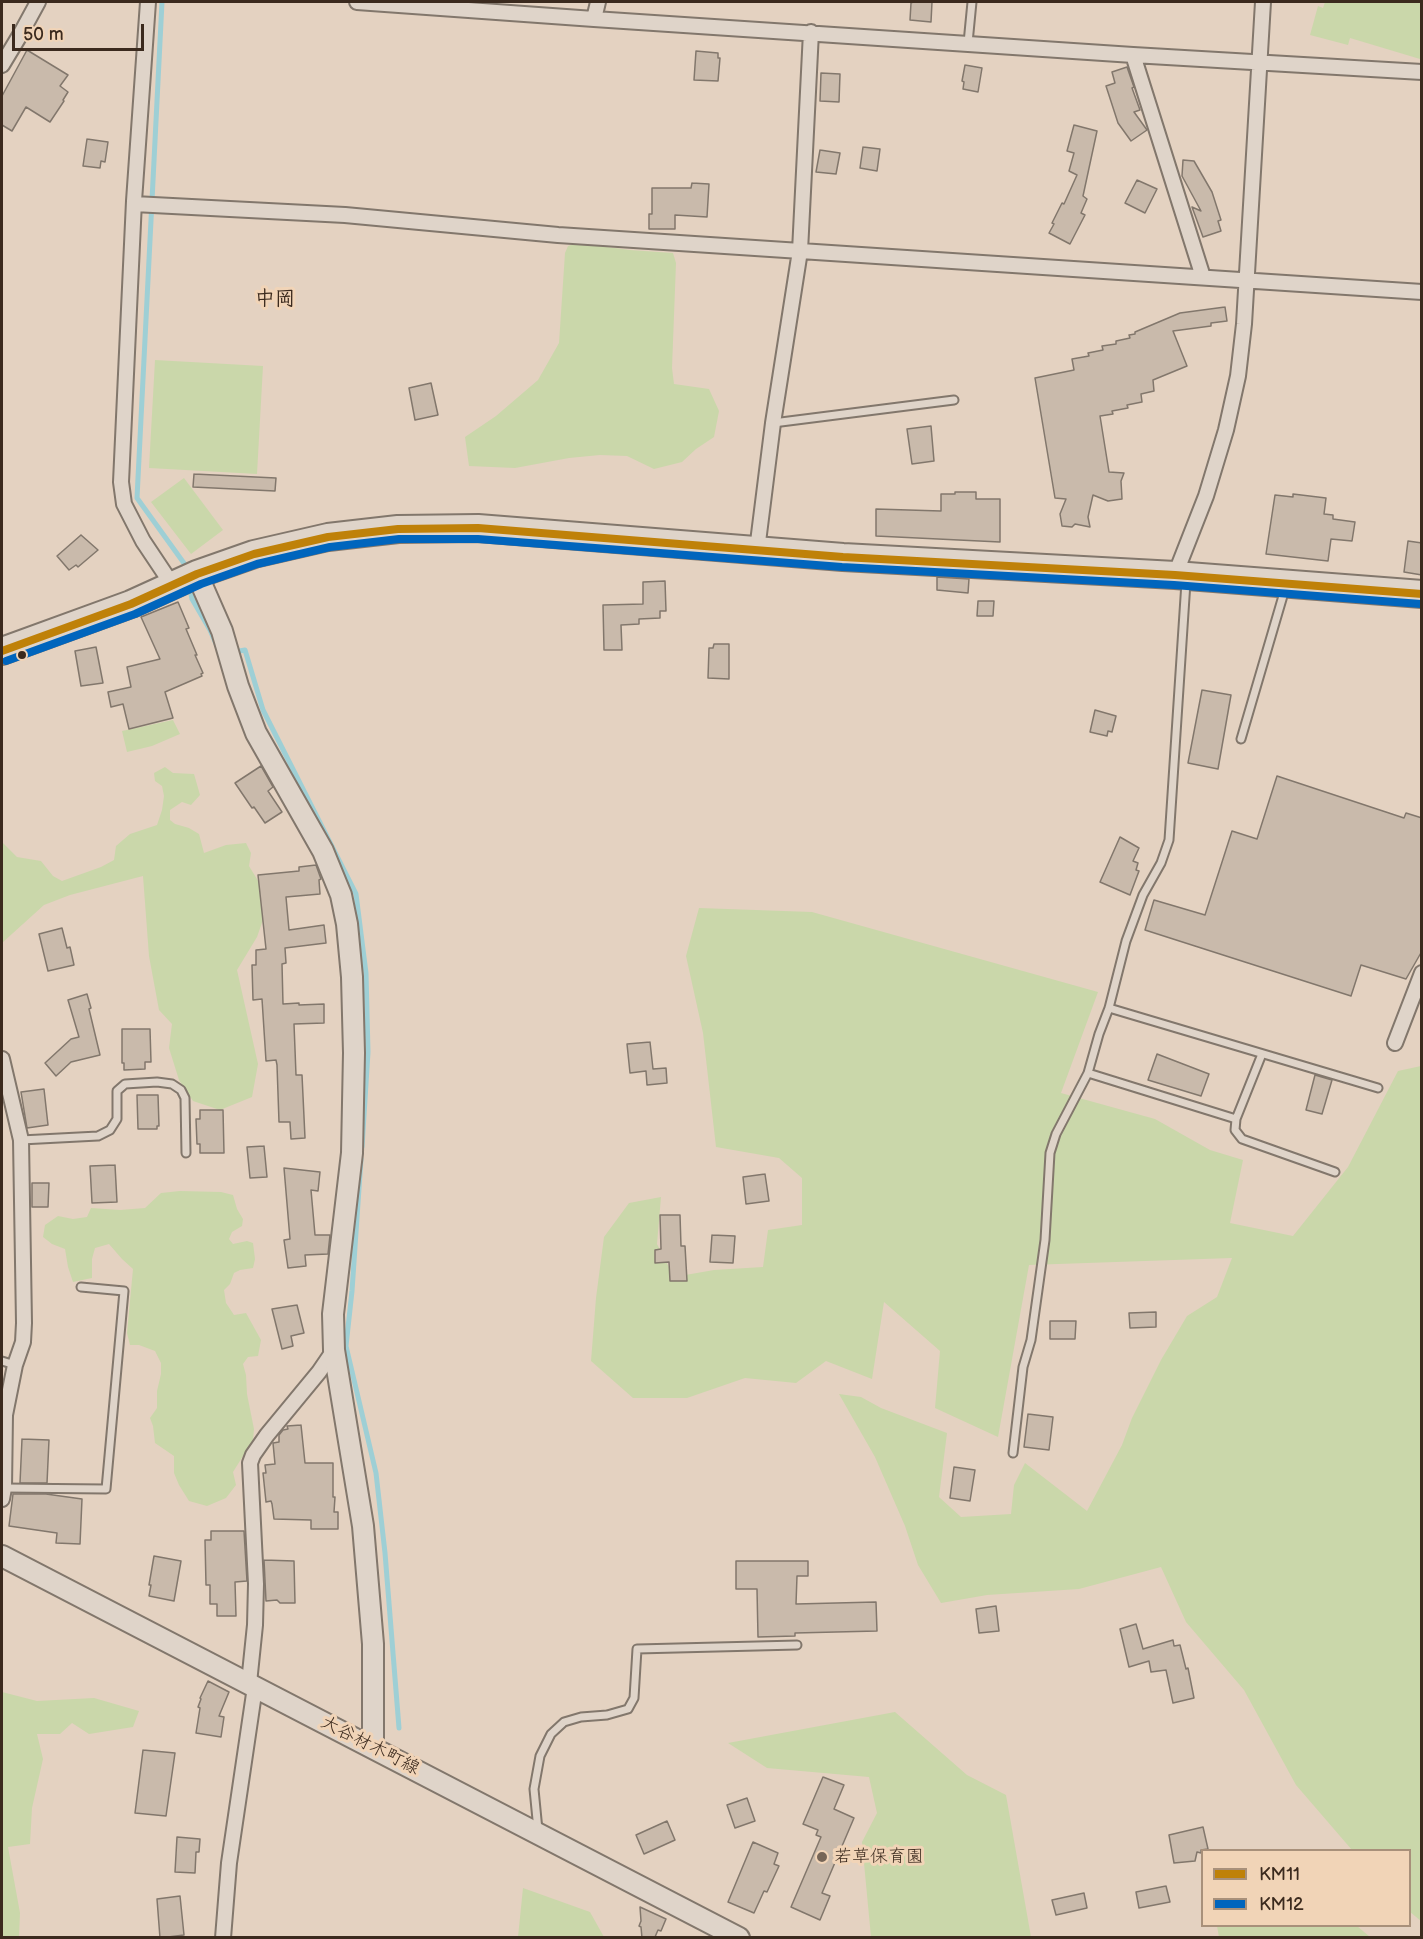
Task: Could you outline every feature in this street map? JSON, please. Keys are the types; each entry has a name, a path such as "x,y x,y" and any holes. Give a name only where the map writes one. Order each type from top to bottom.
{"highway":[{"path":"2,651 131,604 197,574 255,554 313,540 398,529 478,528 843,557 1181,576 1422,594"}],"street":[{"path":"2,65 38,2"},
{"path":"148,2 134,204 121,482 124,504 143,541 173,586"},
{"path":"357,2 1133,55 1422,72"},
{"path":"594,19 598,2"},
{"path":"1181,576 1184,548 1206,496 1226,430 1238,376 1244,324 1263,2"},
{"path":"757,550 773,423 800,251 811,33"},
{"path":"1133,55 1203,277"},
{"path":"134,204 345,215 558,236 1422,292"},
{"path":"197,574 222,631 238,686 256,733 323,851 341,894 347,924 354,1053 352,1153 333,1314 334,1350 363,1526 372,1644 373,1748"},
{"path":"1395,1043 1422,973"},
{"path":"2,1059 21,1140 24,1323 22,1342 5,1415 3,1494"},
{"path":"223,1938 229,1863 252,1685 256,1584 250,1463 267,1435 319,1372 334,1350"},
{"name":"大谷材木町線","path":"2,1556 739,1938"}],"lane":[{"path":"968,43 972,2"},
{"path":"773,423 954,400"},
{"path":"1013,1453 1023,1367 1030,1340 1045,1240 1050,1153 1056,1134 1088,1073 1109,1008 1126,941 1143,895 1161,862 1169,840 1181,576"},
{"path":"1241,739 1287,583"},
{"path":"1109,1008 1378,1088"},
{"path":"1262,1054 1236,1119 1235,1130 1242,1139 1335,1172"},
{"path":"1088,1073 1236,1119"},
{"path":"21,1140 98,1137 110,1130 117,1119 117,1091 125,1084 157,1082 172,1084 181,1090 184,1098 186,1154"},
{"path":"3,1494 106,1488 124,1291 81,1287"},
{"path":"2,1361 15,1365"},
{"path":"538,1832 534,1789 540,1756 551,1734 564,1722 628,1709 634,1698 637,1648 797,1645"}],"green space":[{"path":"1325,2 1421,2 1420,59 1350,38 1348,45 1310,35 1318,6 1323,8"},
{"path":"577,243 673,253 676,263 672,368 674,384 709,389 719,411 714,437 682,462 654,469 627,456 600,455 515,468 469,466 465,437 496,416 538,380 559,343 565,253 568,246"},
{"path":"155,360 263,366 257,474 149,468"},
{"path":"184,478 223,530 191,554 151,502"},
{"path":"173,720 180,734 152,746 127,752 122,731"},
{"path":"165,767 173,773 194,774 200,795 191,805 182,802 170,810 170,820 199,834 204,853 226,845 246,843 251,853 249,866 260,884 266,911 257,937 237,970 258,1064 252,1097 220,1110 193,1101 179,1080 169,1048 172,1024 159,1010 149,956 143,876 70,895 44,905 2,943 2,842 17,857 41,861 53,876 62,881 101,867 114,860 116,846 130,834 157,825 164,796 162,786 155,781 154,773"},
{"path":"699,908 812,912 1098,992 1061,1093 1155,1119 1210,1150 1243,1160 1230,1223 1293,1236 1348,1167 1398,1071 1421,1066 1421,1921 1411,1913 1411,1849 1351,1849 1296,1785 1244,1690 1186,1622 1161,1567 1079,1589 987,1595 941,1603 918,1565 905,1526 875,1457 839,1394 861,1397 881,1408 947,1433 939,1497 961,1517 1011,1514 1014,1485 1025,1463 1087,1511 1122,1445 1132,1418 1161,1360 1187,1316 1217,1297 1232,1258 1029,1265 998,1437 935,1408 940,1351 884,1302 872,1379 826,1361 796,1383 745,1378 687,1398 633,1398 591,1361 604,1237 629,1203 661,1197 657,1244 674,1277 714,1270 763,1267 768,1230 802,1225 802,1178 779,1158 716,1147 703,1033 686,956"},
{"path":"221,1192 233,1195 243,1219 242,1226 232,1232 229,1239 233,1244 247,1241 253,1243 255,1259 253,1268 234,1273 230,1284 224,1290 226,1303 234,1315 246,1313 261,1340 258,1356 248,1357 243,1364 254,1429 253,1440 233,1472 236,1485 226,1498 207,1506 189,1501 174,1473 174,1456 155,1443 150,1418 157,1408 161,1363 155,1351 139,1345 130,1345 127,1333 133,1269 109,1244 95,1248 92,1259 92,1278 73,1282 65,1249 52,1244 43,1237 45,1225 58,1216 73,1219 87,1217 91,1208 120,1210 145,1208 161,1193"},
{"path":"2,1692 37,1701 94,1698 139,1711 133,1727 89,1734 72,1723 60,1734 37,1734 43,1759 32,1808 30,1844 8,1847 20,1913 19,1937 2,1937"},
{"path":"895,1712 967,1775 1006,1795 1031,1937 871,1937 862,1842 877,1813 869,1777 767,1768 728,1743"},
{"path":"523,1888 590,1912 604,1937 518,1937"},
{"path":"1217,1927 1358,1927 1370,1937 1219,1937"}],"building":[{"path":"932,2 931,22 910,20 911,3"},
{"path":"27,50 68,75 60,86 68,92 50,122 26,107 12,131 2,125 2,96"},
{"path":"696,51 718,53 718,58 720,58 718,81 694,80"},
{"path":"965,65 982,68 978,92 963,89"},
{"path":"1127,67 1140,110 1134,112 1147,130 1131,141 1118,123 1106,86 1115,83 1112,72"},
{"path":"821,73 840,74 839,102 820,101"},
{"path":"1074,125 1097,131 1083,196 1087,199 1081,213 1085,215 1070,244 1049,233 1077,175 1069,171 1074,153 1067,151"},
{"path":"87,139 108,142 105,162 101,161 100,168 83,166"},
{"path":"863,147 880,149 877,171 860,168"},
{"path":"820,150 840,153 836,174 816,172"},
{"path":"1183,160 1194,161 1212,192 1221,220 1218,221 1221,231 1203,237 1192,207 1201,211 1182,176"},
{"path":"1137,180 1157,189 1145,213 1125,203"},
{"path":"692,183 709,184 707,217 675,215 675,229 649,229 649,214 652,214 652,188 691,188"},
{"path":"1225,307 1227,321 1211,323 1211,326 1173,331 1187,366 1153,380 1154,391 1141,394 1142,402 1112,411 1113,414 1100,416 1109,472 1124,473 1121,481 1122,499 1108,501 1093,495 1088,517 1090,527 1075,524 1072,527 1062,526 1060,514 1066,499 1055,498 1035,378 1074,370 1072,359 1089,356 1088,353 1103,350 1102,346 1116,344 1116,341 1130,338 1129,335 1135,332 1180,313"},
{"path":"431,383 438,415 415,420 409,388"},
{"path":"931,426 934,461 912,464 907,429"},
{"path":"194,474 276,478 275,491 193,487"},
{"path":"955,492 976,492 976,499 1000,499 1000,542 876,536 876,509 941,511 941,494 955,494"},
{"path":"1293,494 1326,498 1324,514 1333,515 1333,519 1355,522 1352,541 1331,539 1328,561 1266,554 1275,495 1293,497"},
{"path":"81,535 98,550 78,567 76,565 69,570 57,556"},
{"path":"1408,541 1422,543 1422,575 1404,572"},
{"path":"937,577 969,579 968,593 937,590"},
{"path":"665,581 666,611 660,611 660,618 639,619 639,624 621,625 622,650 604,650 603,605 643,604 643,582"},
{"path":"978,601 994,601 993,616 977,616"},
{"path":"178,602 189,628 186,629 197,655 195,655 203,673 202,676 165,692 173,718 129,729 123,704 111,707 108,692 131,687 127,667 160,659 141,617"},
{"path":"714,644 729,644 729,679 708,678 709,648 713,648"},
{"path":"96,647 103,683 81,686 75,651"},
{"path":"1202,690 1231,695 1218,769 1188,763"},
{"path":"1095,710 1116,716 1112,732 1108,731 1107,736 1090,732"},
{"path":"261,766 273,787 268,791 282,812 265,823 235,783"},
{"path":"1277,776 1404,818 1406,813 1422,818 1422,951 1406,979 1361,965 1351,996 1145,930 1154,900 1205,915 1232,831 1257,839"},
{"path":"1120,837 1139,848 1133,861 1138,863 1136,870 1139,871 1130,895 1100,882"},
{"path":"316,865 321,879 319,880 320,894 286,897 289,930 324,925 326,943 285,948 286,963 282,964 283,1004 324,1004 324,1023 294,1024 296,1075 302,1075 305,1138 291,1139 290,1122 279,1122 276,1060 266,1061 262,999 253,1000 252,965 256,965 256,950 266,949 258,875 299,871 299,867"},
{"path":"62,928 74,965 48,971 39,934"},
{"path":"87,994 100,1055 71,1062 56,1076 45,1063 71,1039 79,1037 68,1000"},
{"path":"122,1029 150,1029 151,1062 145,1062 145,1069 124,1070"},
{"path":"650,1042 653,1069 666,1068 667,1083 647,1085 646,1071 630,1073 627,1044"},
{"path":"1157,1054 1209,1074 1201,1096 1148,1080"},
{"path":"1315,1075 1332,1080 1322,1114 1306,1110"},
{"path":"44,1089 48,1125 27,1128 21,1092"},
{"path":"137,1095 158,1095 159,1126 157,1129 138,1129"},
{"path":"200,1110 223,1110 224,1153 200,1153 200,1144 197,1144 196,1119 200,1119"},
{"path":"264,1146 267,1177 250,1178 247,1147"},
{"path":"115,1165 117,1202 92,1203 90,1166"},
{"path":"284,1168 320,1172 318,1191 311,1190 315,1235 330,1235 328,1254 305,1255 306,1266 288,1268 284,1240 290,1239"},
{"path":"765,1174 769,1201 746,1204 743,1177"},
{"path":"32,1183 49,1183 48,1207 32,1207"},
{"path":"660,1215 680,1215 681,1246 685,1246 687,1281 670,1281 669,1262 655,1263 655,1250 661,1249"},
{"path":"712,1235 735,1236 733,1263 710,1262"},
{"path":"297,1305 304,1333 291,1336 293,1346 282,1349 272,1309"},
{"path":"1156,1312 1156,1327 1130,1328 1129,1313"},
{"path":"1050,1321 1076,1321 1075,1339 1050,1339"},
{"path":"1028,1414 1053,1417 1049,1450 1024,1447"},
{"path":"301,1425 305,1463 333,1463 334,1512 338,1512 338,1529 311,1529 311,1520 274,1519 271,1501 266,1502 263,1473 266,1473 265,1465 275,1464 273,1443 279,1442 279,1435 283,1430 288,1429 287,1426"},
{"path":"22,1439 49,1440 47,1483 20,1483"},
{"path":"954,1467 975,1470 970,1501 950,1498"},
{"path":"13,1494 46,1494 82,1499 80,1544 56,1543 57,1533 9,1526"},
{"path":"211,1531 244,1531 247,1581 235,1582 236,1616 217,1616 217,1604 210,1604 210,1585 206,1585 205,1540 211,1540"},
{"path":"154,1556 181,1561 174,1601 149,1596"},
{"path":"264,1560 294,1561 295,1603 266,1601"},
{"path":"736,1561 808,1561 808,1576 797,1576 796,1604 876,1602 877,1631 795,1633 795,1636 758,1637 757,1589 736,1589"},
{"path":"996,1606 999,1631 979,1633 976,1609"},
{"path":"1136,1624 1143,1649 1173,1640 1174,1646 1180,1645 1186,1669 1188,1668 1194,1698 1173,1703 1166,1670 1151,1672 1149,1661 1129,1667 1120,1629"},
{"path":"208,1681 229,1692 219,1716 224,1717 221,1737 196,1733 200,1698"},
{"path":"143,1750 175,1753 166,1816 135,1813"},
{"path":"823,1777 844,1785 834,1809 854,1818 822,1893 830,1896 820,1920 791,1907 821,1837 816,1835 818,1830 803,1824"},
{"path":"747,1798 755,1821 735,1828 727,1805"},
{"path":"667,1821 675,1840 644,1854 636,1835"},
{"path":"1203,1827 1208,1849 1201,1849 1201,1853 1197,1852 1195,1861 1174,1863 1169,1835"},
{"path":"177,1837 200,1839 199,1852 196,1852 195,1873 175,1872"},
{"path":"753,1842 778,1853 774,1864 779,1866 754,1913 728,1902"},
{"path":"1166,1886 1170,1902 1139,1908 1136,1892"},
{"path":"1084,1893 1087,1908 1056,1915 1052,1900"},
{"path":"180,1896 184,1935 160,1938 157,1899"},
{"path":"640,1907 666,1919 661,1931 658,1930 655,1937 642,1938 639,1926"}],"waterway":[{"path":"162,2 137,498 186,566 187,572"},
{"path":"189,584 192,599 217,646"},
{"path":"234,652 245,650 263,710 356,894 366,973 368,1052 362,1147"},
{"path":"361,1159 346,1346 376,1473 399,1728"}],"transit line":[{"name":"KM11","path":"2,651 131,604 197,574 254,554 328,537 398,529 478,528 843,557 1175,575 1422,594"},
{"name":"KM12","path":"6,661 135,614 201,584 257,564 330,547 399,539 478,539 842,567 1174,585 1421,604"}],"place":[{"name":"若草保育園","path":"822,1857"}],"district":[{"name":"中岡","path":"275,300"}]}
